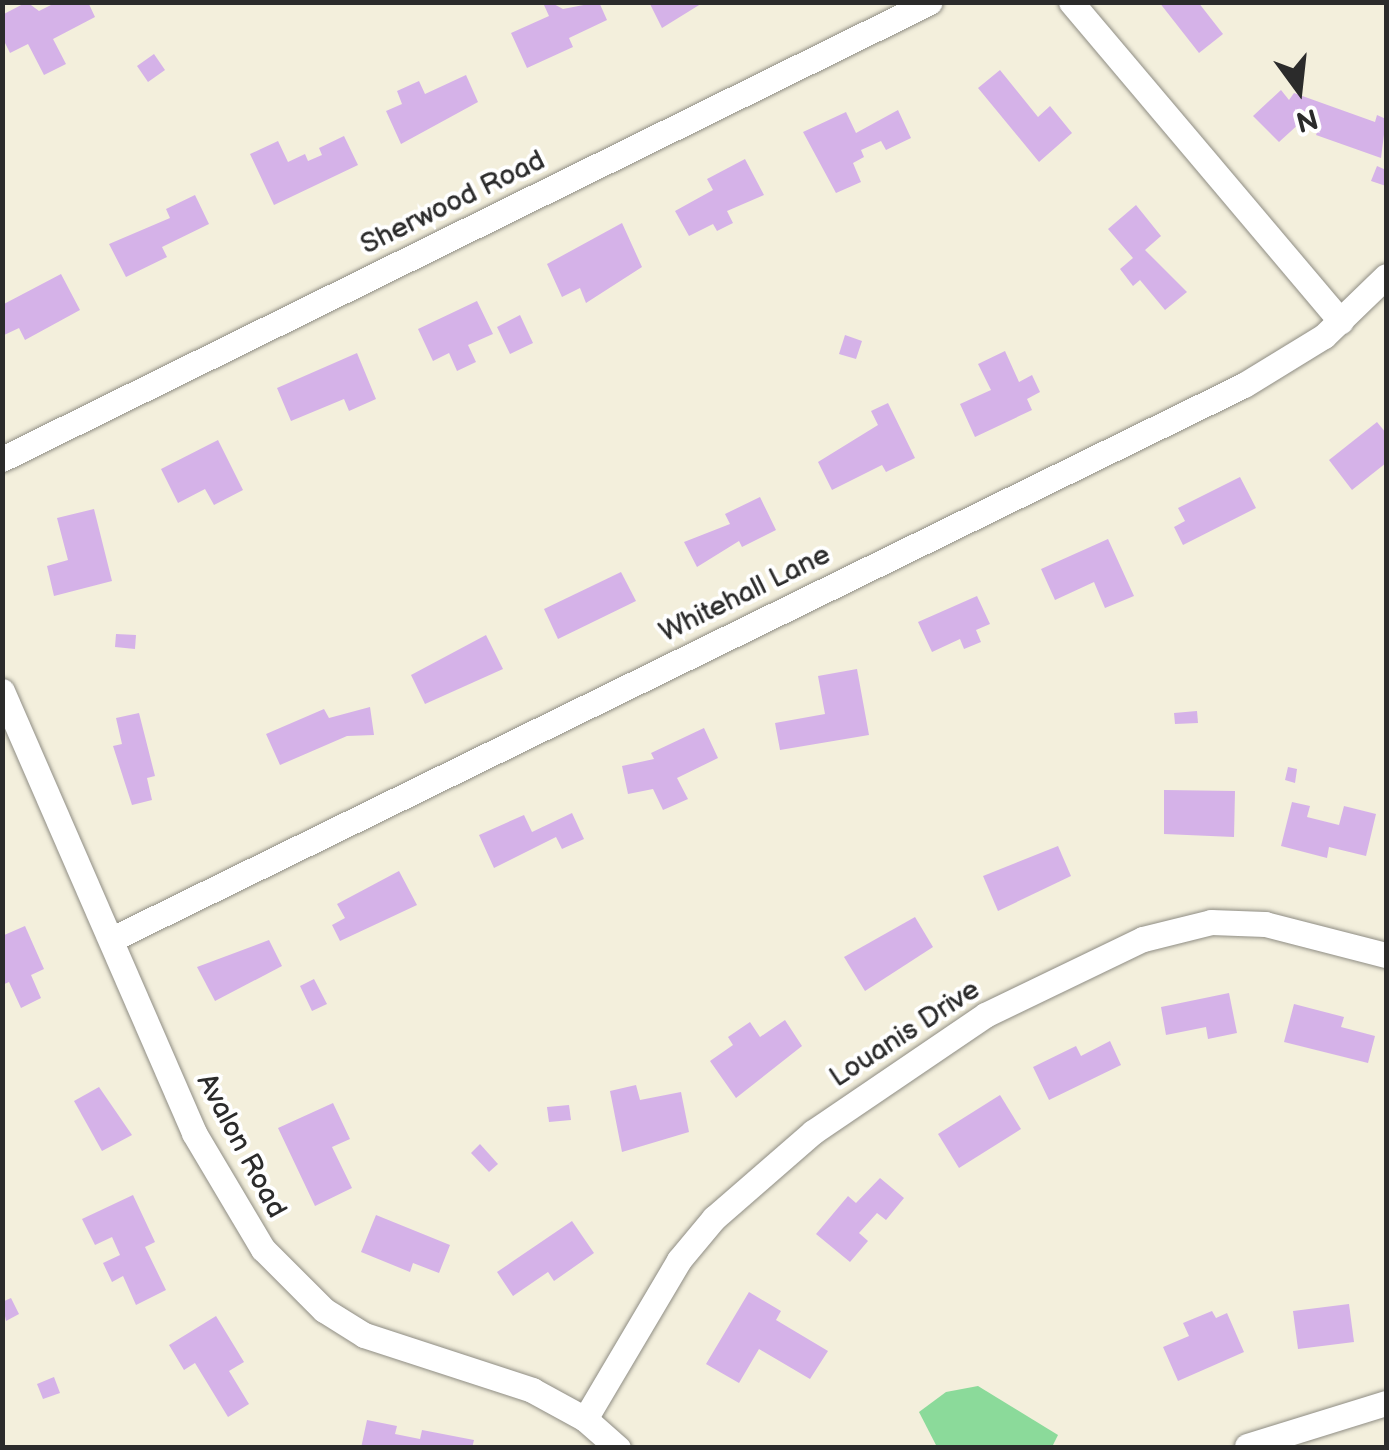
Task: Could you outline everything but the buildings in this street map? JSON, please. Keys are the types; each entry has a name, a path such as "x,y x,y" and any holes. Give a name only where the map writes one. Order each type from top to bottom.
{"street":[{"name":"Sherwood Road","path":"2,459 930,2"},
{"path":"1070,2 1342,322"},
{"name":"Whitehall Lane","path":"112,939 1244,385 1342,322 1386,276"},
{"name":"Avalon Road","path":"2,690 210,1165 246,1227 281,1270 364,1336 532,1390 585,1420 618,1448"},
{"name":"Louanis Drive","path":"585,1420 679,1260 714,1218 814,1132 986,1015 1143,939 1211,922 1266,924 1386,955"},
{"path":"1247,1446 1386,1404"}],"green space":[{"path":"978,1386 1058,1435 1052,1447 937,1447 919,1412 946,1392"}]}
